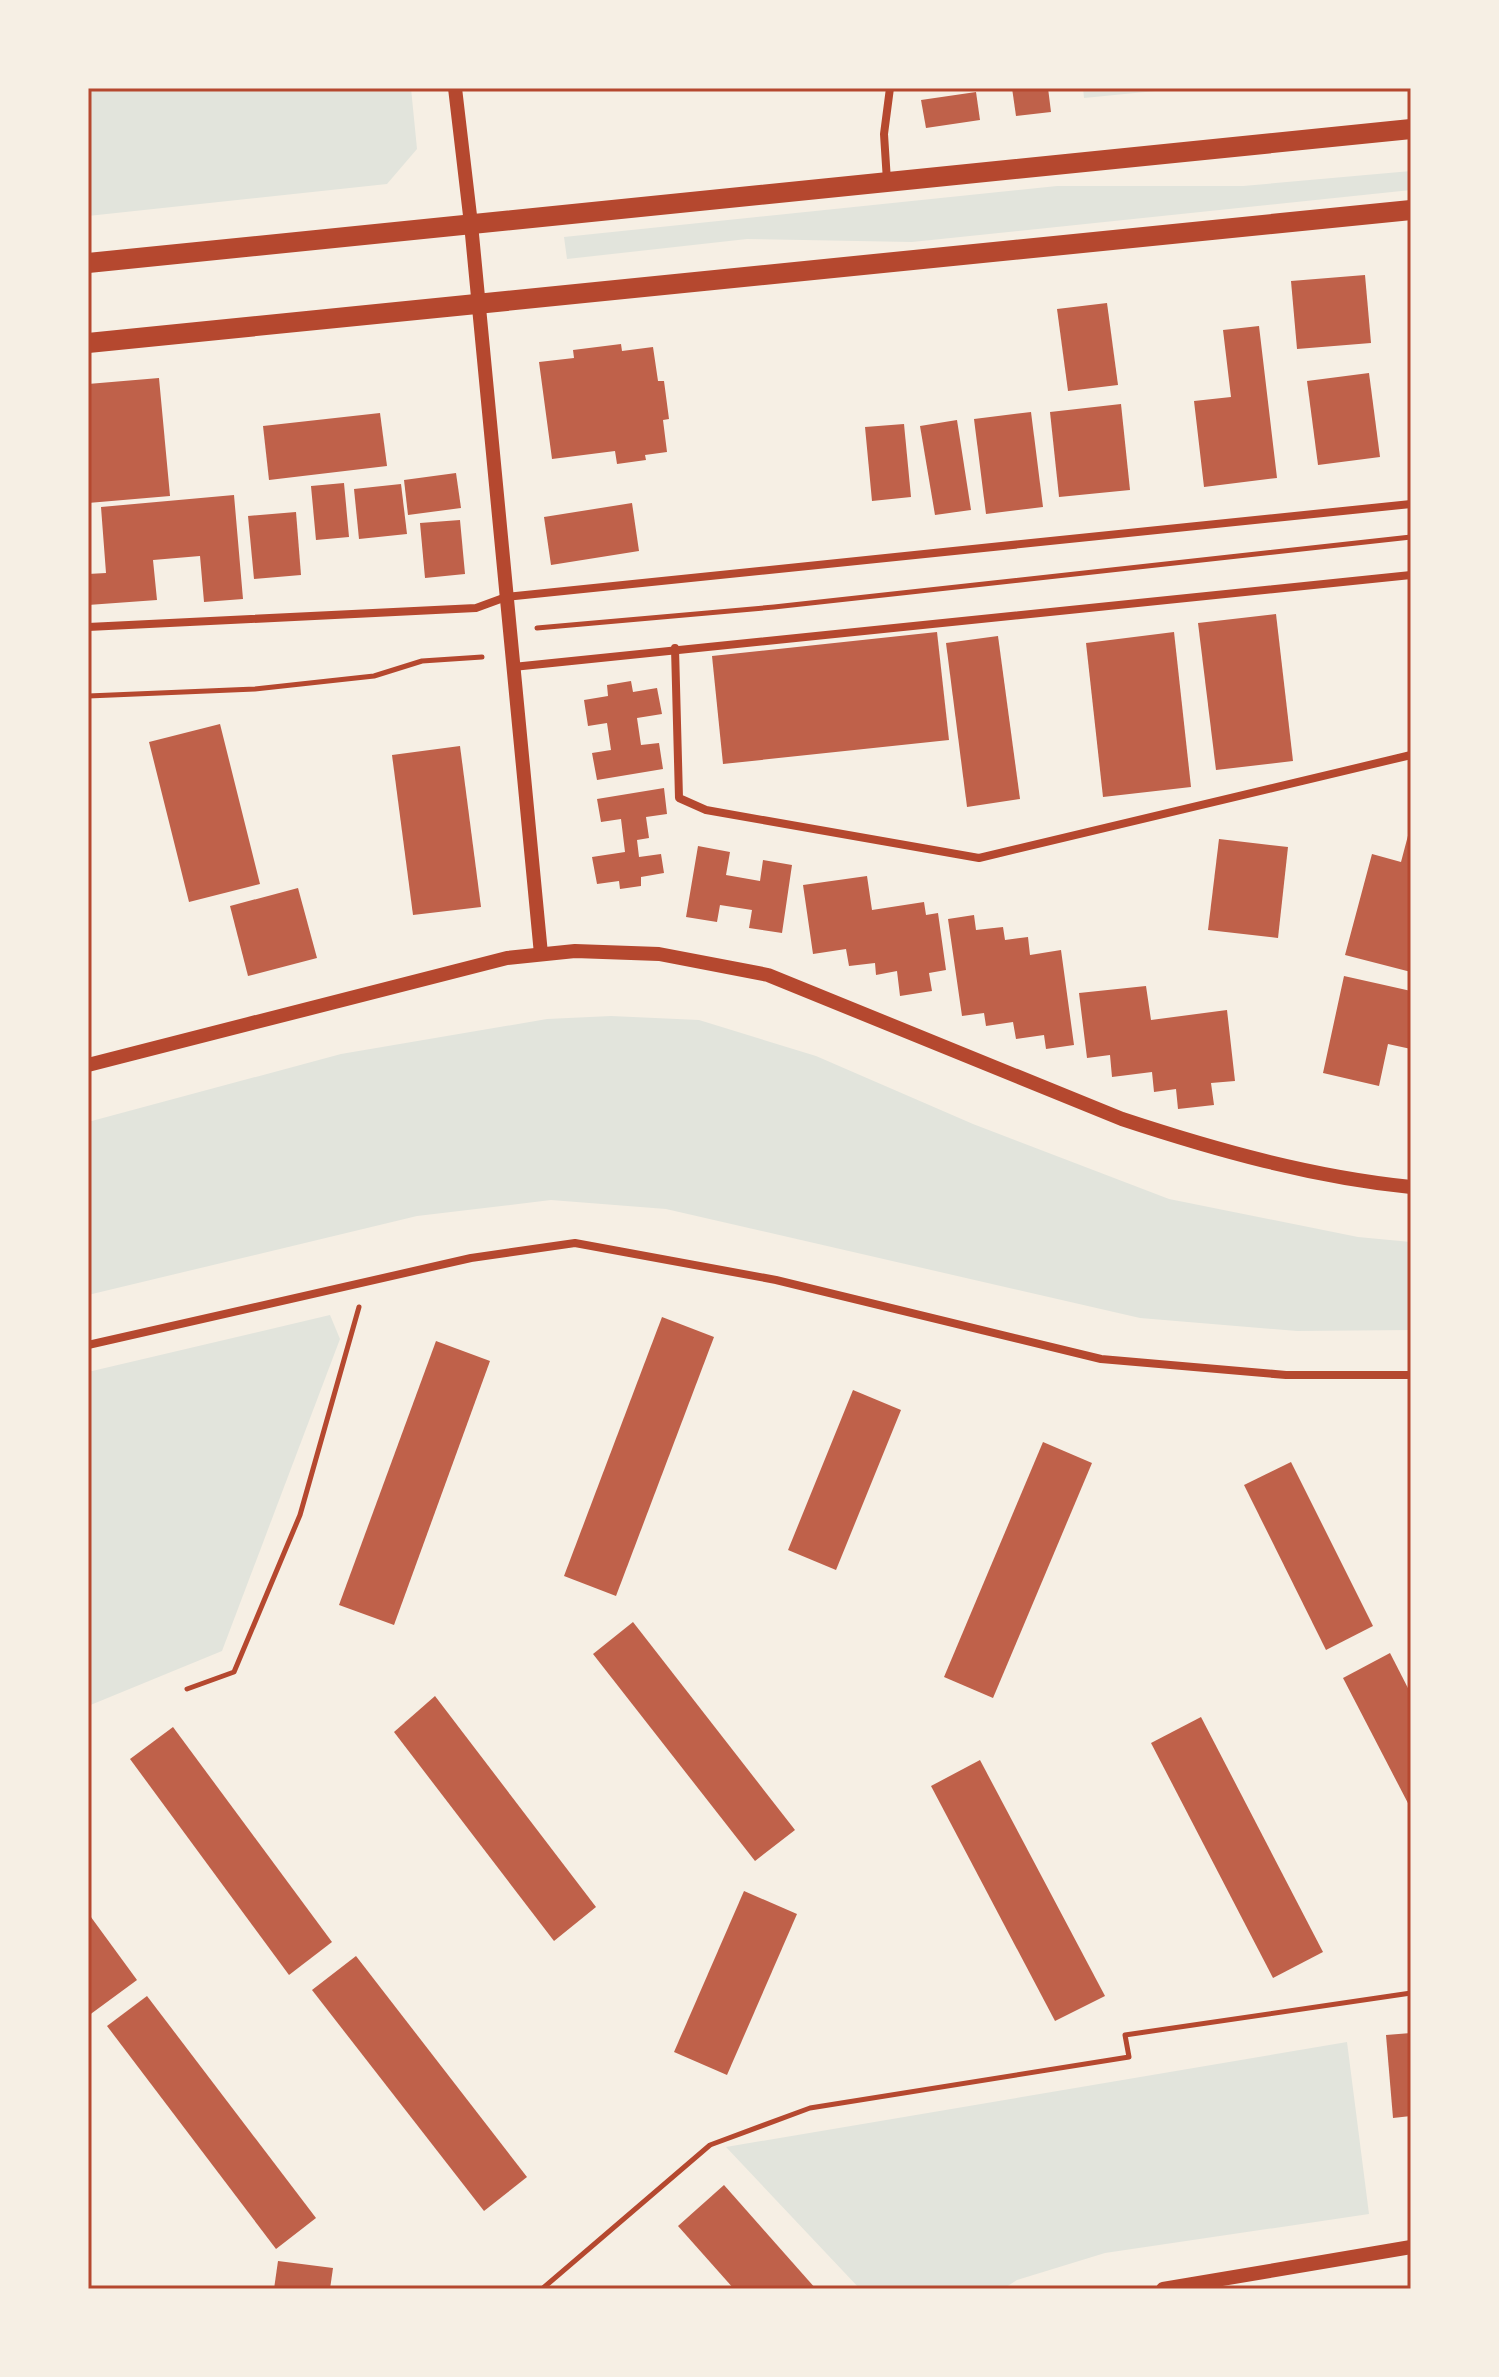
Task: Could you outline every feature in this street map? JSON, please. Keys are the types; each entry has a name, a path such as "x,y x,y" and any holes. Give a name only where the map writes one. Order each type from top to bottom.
{"main road":[{"path":"88,263 1411,129"},
{"path":"88,343 1411,210"}],"street":[{"path":"455,88 479,304 541,954"},
{"path":"887,181 884,134 890,88"},
{"path":"88,627 476,608 506,597 1411,504"},
{"path":"513,667 1411,575"},
{"path":"675,648 679,798 706,810 979,858 1411,755"},
{"path":"88,1065 466,967 541,954 659,954 768,975 1134,1123 1268,1163 1411,1187"},
{"path":"88,1345 471,1258 575,1243 776,1280 1101,1359 1286,1375 1411,1375"},
{"path":"1163,2289 1411,2247"}],"path":[{"path":"537,628 774,607 1411,537"},
{"path":"88,696 270,687 374,676 422,661 482,657"},
{"path":"187,1689 234,1672 300,1515 357,1323 363,1282"},
{"path":"542,2289 710,2145 810,2108 1129,2057 1125,2035 1411,1993"}],"shaded area":[{"path":"88,88 411,88 417,149 387,184 88,216"},
{"path":"1083,88 1186,88 1084,98"},
{"path":"1411,171 1411,190 912,242 747,239 567,259 564,237 1057,186 1243,186"},
{"path":"611,1016 699,1020 816,1056 973,1124 1169,1199 1358,1237 1411,1242 1411,1330 1297,1331 1140,1318 666,1209 551,1200 417,1216 88,1295 88,1122 341,1054 547,1019"},
{"path":"330,1315 340,1339 222,1651 88,1706 88,1372"},
{"path":"1347,2042 1369,2214 1105,2253 1017,2280 1003,2289 860,2289 726,2147"}],"building":[{"path":"1012,88 1048,88 1051,112 1016,116"},
{"path":"976,92 980,120 926,128 921,100"},
{"path":"1365,275 1371,343 1297,349 1291,281"},
{"path":"1107,303 1118,385 1068,391 1057,309"},
{"path":"1259,326 1277,478 1204,487 1194,401 1231,397 1223,330"},
{"path":"621,344 622,351 653,347 658,381 664,381 669,419 663,420 667,452 645,455 646,460 617,464 615,451 552,459 539,362 574,358 573,350"},
{"path":"1369,373 1380,457 1318,465 1307,381"},
{"path":"159,378 170,496 88,503 88,384"},
{"path":"1121,404 1130,490 1059,497 1050,412"},
{"path":"1031,412 1043,507 986,514 974,419"},
{"path":"380,413 387,466 269,480 263,426"},
{"path":"957,420 971,510 935,515 920,426"},
{"path":"904,424 911,497 872,501 865,427"},
{"path":"456,473 461,508 408,515 404,480"},
{"path":"344,483 349,537 316,540 311,486"},
{"path":"401,484 407,534 359,539 354,489"},
{"path":"234,495 243,599 204,602 200,556 153,560 157,600 88,605 88,574 106,573 101,507"},
{"path":"632,503 639,551 551,565 544,517"},
{"path":"296,512 301,575 254,579 248,516"},
{"path":"460,520 465,574 425,578 420,523"},
{"path":"1276,614 1293,761 1216,770 1198,623"},
{"path":"937,632 949,740 723,764 712,656"},
{"path":"1174,632 1191,787 1103,797 1086,643"},
{"path":"998,636 1020,799 967,807 946,643"},
{"path":"631,681 633,692 657,688 662,714 637,718 641,745 659,743 663,769 597,780 592,753 611,750 607,723 588,726 584,700 608,696 607,685"},
{"path":"220,724 260,884 189,902 149,742"},
{"path":"460,746 481,907 413,915 392,755"},
{"path":"664,788 667,814 646,817 649,838 637,840 639,857 661,854 664,873 641,877 641,886 620,889 619,881 597,884 592,857 625,852 621,819 601,822 597,799"},
{"path":"1410,828 1411,972 1345,955 1372,854 1401,862"},
{"path":"1219,839 1288,847 1278,938 1208,930"},
{"path":"698,846 730,852 726,875 760,881 763,860 792,865 782,933 749,928 752,910 720,905 717,922 686,917"},
{"path":"867,876 872,910 924,902 926,915 938,913 946,970 929,973 932,991 900,996 897,971 876,975 875,963 849,966 846,949 813,954 803,885"},
{"path":"298,888 317,958 248,976 230,906"},
{"path":"974,915 976,930 1003,927 1005,940 1028,937 1030,955 1061,950 1074,1045 1046,1049 1044,1035 1016,1039 1013,1022 986,1026 984,1013 962,1016 948,919"},
{"path":"1344,976 1411,991 1411,1049 1388,1044 1379,1086 1323,1073"},
{"path":"1146,986 1151,1020 1227,1010 1235,1081 1211,1083 1214,1105 1178,1109 1176,1089 1154,1092 1152,1072 1112,1077 1110,1055 1087,1058 1079,993"},
{"path":"662,1317 714,1337 616,1596 564,1576"},
{"path":"436,1341 490,1361 394,1625 339,1605"},
{"path":"853,1390 901,1410 836,1570 788,1550"},
{"path":"1043,1442 1092,1463 993,1698 944,1677"},
{"path":"1291,1462 1373,1626 1326,1650 1244,1485"},
{"path":"633,1622 795,1830 755,1861 593,1654"},
{"path":"1390,1653 1411,1694 1411,1809 1343,1678"},
{"path":"435,1696 596,1907 554,1941 394,1732"},
{"path":"1201,1717 1323,1952 1273,1978 1151,1743"},
{"path":"173,1727 332,1942 289,1975 130,1759"},
{"path":"980,1760 1105,1996 1055,2021 931,1786"},
{"path":"744,1891 797,1914 727,2075 674,2052"},
{"path":"88,1913 137,1980 88,2016"},
{"path":"356,1956 527,2177 484,2211 312,1990"},
{"path":"147,1996 316,2218 276,2249 107,2026"},
{"path":"1411,2033 1411,2116 1393,2118 1386,2035"},
{"path":"724,2185 816,2289 734,2289 678,2226"},
{"path":"278,2261 333,2268 330,2289 274,2289"}]}
